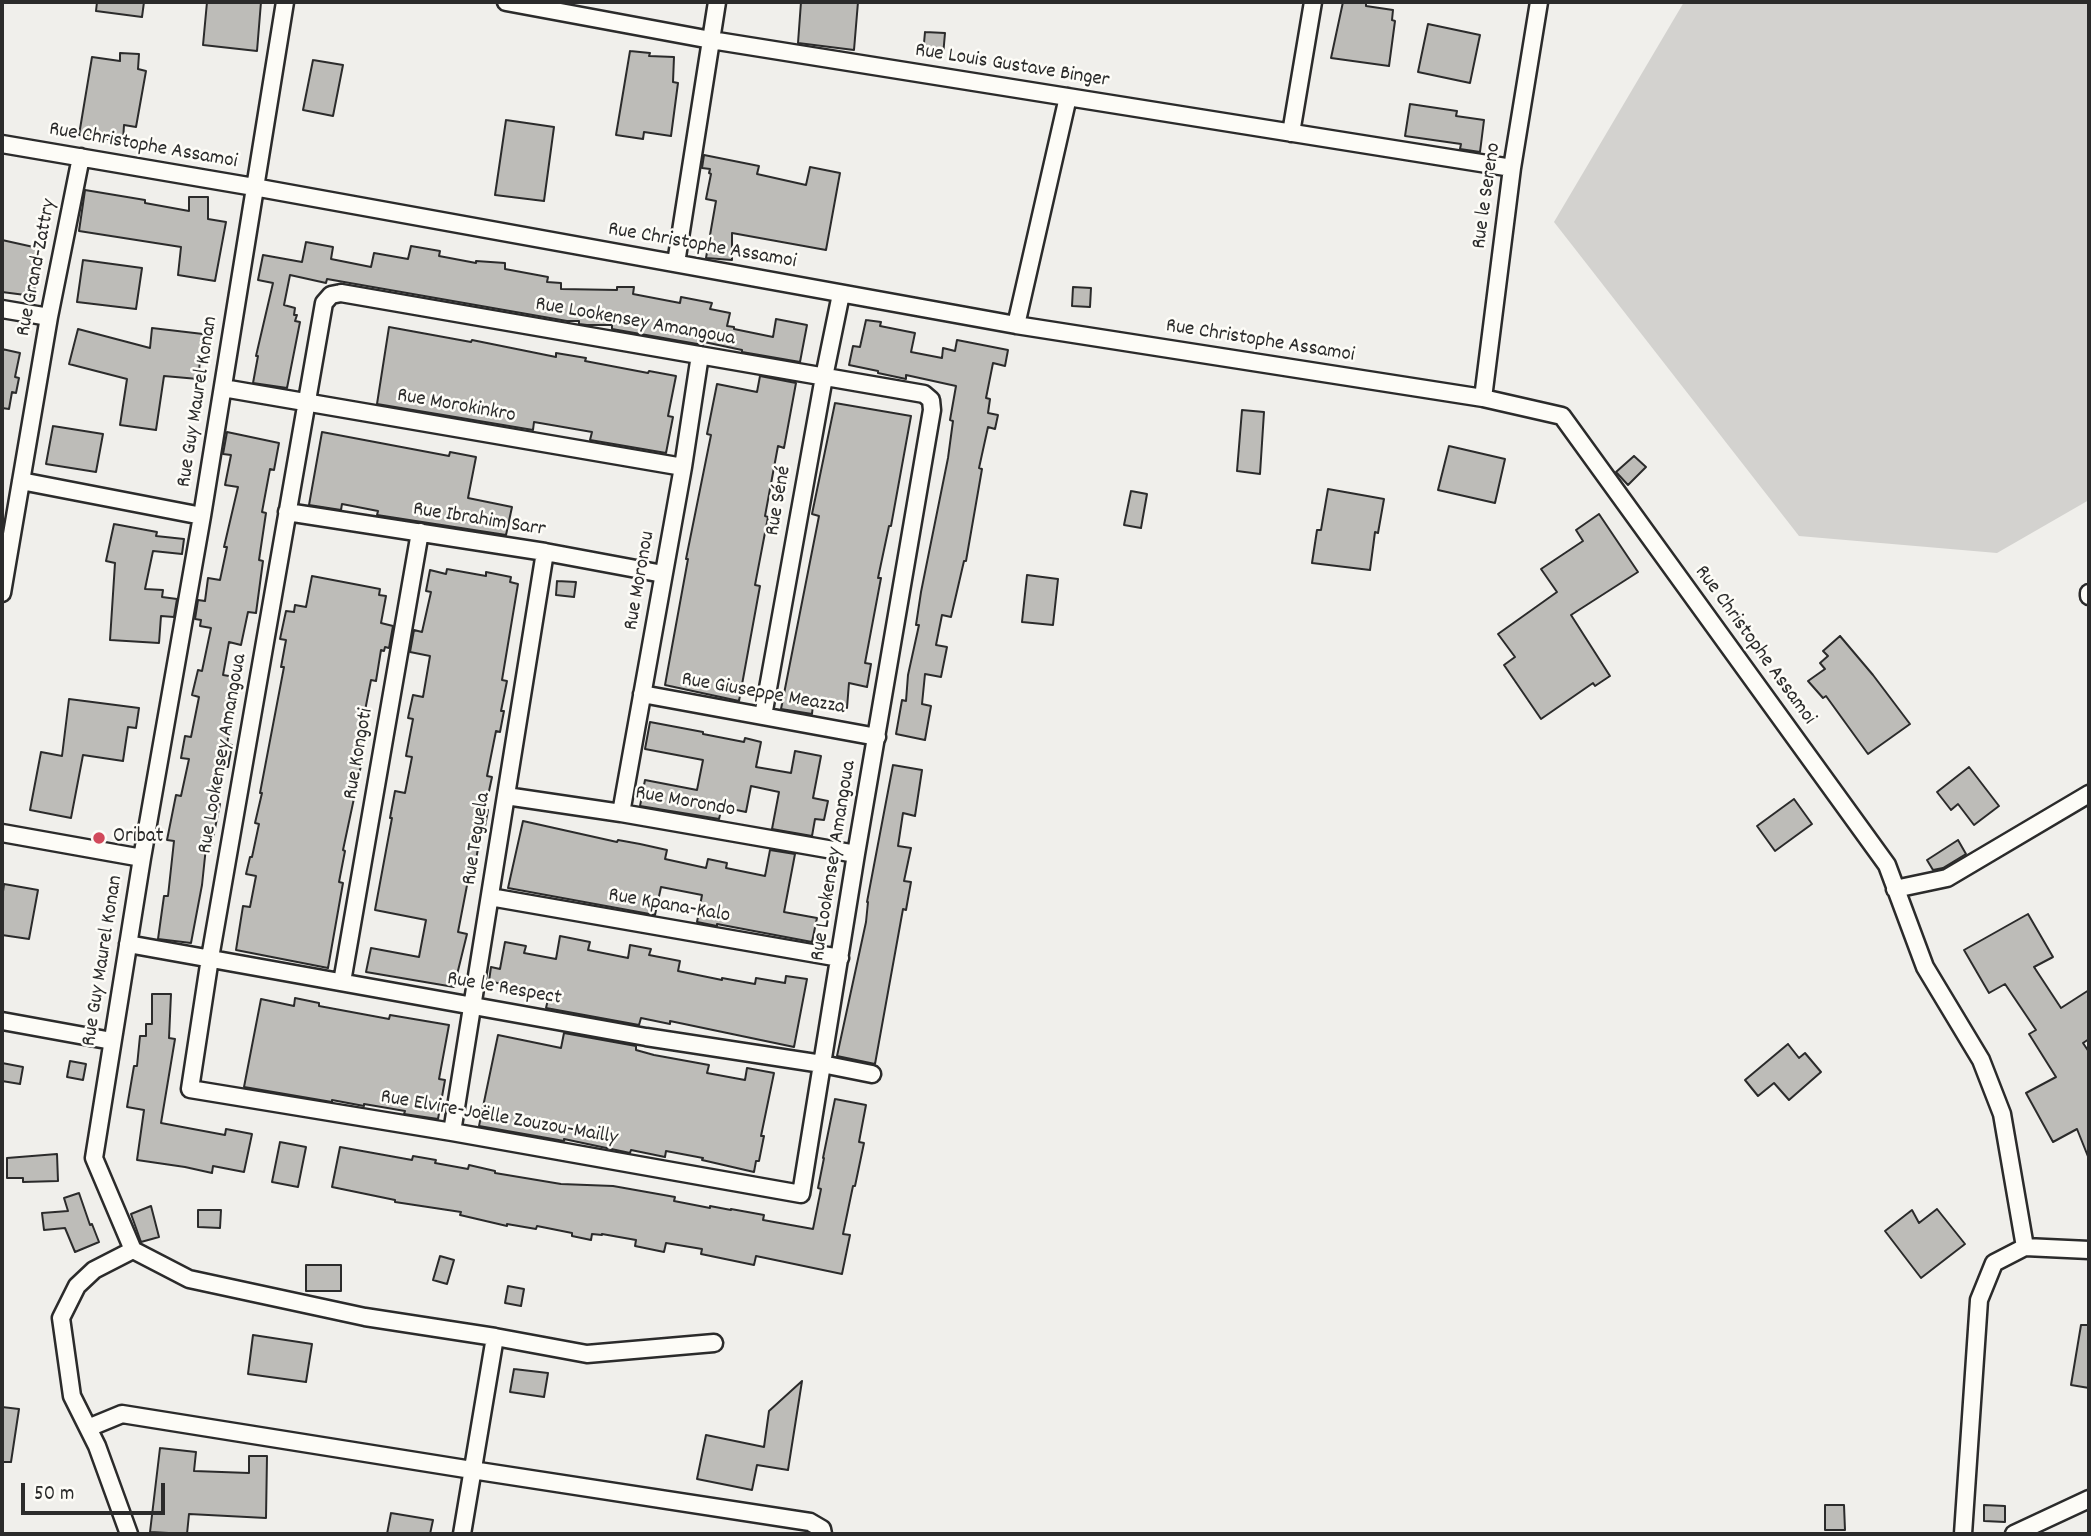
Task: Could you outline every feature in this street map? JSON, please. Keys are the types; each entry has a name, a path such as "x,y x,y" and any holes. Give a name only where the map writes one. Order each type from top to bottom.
{"street":[{"name":"Rue Guy Maurel Konan","path":"133,1250 94,1158 285,2"},
{"name":"Rue Louis Gustave Binger","path":"506,2 711,40 1512,168"},
{"path":"676,263 717,2"},
{"path":"1291,133 1313,2"},
{"name":"Rue le Sereno","path":"1483,397 1512,168 1539,2"},
{"path":"1016,325 1068,97"},
{"name":"Rue Christophe Assamoi","path":"2,144 1016,325 1483,397 1562,416 1887,865 1926,967 1981,1060 2002,1114 2025,1247"},
{"name":"Rue Grand-Zattry","path":"2,593 49,317 81,157"},
{"name":"Rue Lookensey Amangoua","path":"210,958 324,303 331,296 341,293 700,355 924,394 931,400 932,410 822,1064"},
{"name":"Rue Séné","path":"763,716 841,294"},
{"path":"2,309 49,317"},
{"name":"Rue Moronou","path":"621,813 683,467 700,355"},
{"name":"Rue Morokinkro","path":"223,388 683,467"},
{"path":"21,481 202,516"},
{"name":"Rue Ibrahim Sarr","path":"287,512 545,552 663,574"},
{"name":"Rue Kongoti","path":"342,982 420,533"},
{"name":"Rue Teguela","path":"452,1132 545,552"},
{"name":"Rue Giuseppe Meazza","path":"642,694 877,737"},
{"path":"1895,889 1947,878 2089,794"},
{"name":"Rue Morondo","path":"506,796 856,854"},
{"path":"2,833 142,859"},
{"name":"Rue Kpana-Kalo","path":"490,897 840,958"},
{"name":"Rue le Respect","path":"128,944 646,1037 872,1074"},
{"name":"Rue Elvire-Joëlle Zouzou-Mailly","path":"210,958 190,1089 801,1194 822,1064"},
{"path":"2,1021 112,1041"},
{"path":"1963,1534 1979,1300 1994,1263 2025,1247 2089,1250"},
{"path":"129,1534 97,1446 72,1396 61,1318 77,1286 94,1270 133,1250 189,1279 365,1317 495,1336 587,1354 715,1343"},
{"path":"462,1534 495,1336"},
{"path":"88,1428 122,1413 810,1522 822,1530 823,1534"},
{"path":"2014,1534 2089,1499"}],"shaded area":[{"path":"1684,2 2089,2 2089,500 1997,553 1799,536 1554,222"}],"building":[{"path":"97,2 144,2 142,17 96,11"},
{"path":"207,2 261,2 257,51 203,45"},
{"path":"801,2 858,2 854,50 798,43"},
{"path":"1343,2 1366,2 1366,6 1393,10 1392,20 1395,21 1389,66 1331,58"},
{"path":"1428,24 1480,35 1470,83 1418,72"},
{"path":"925,32 945,33 943,56 923,54"},
{"path":"630,51 650,53 649,56 674,57 673,82 678,83 671,136 644,132 643,139 616,135"},
{"path":"120,53 139,54 138,69 146,71 136,127 124,125 123,141 79,135 92,57 120,61"},
{"path":"313,60 343,65 333,116 303,110"},
{"path":"1410,104 1457,111 1456,116 1484,120 1480,152 1460,149 1461,144 1405,136"},
{"path":"506,120 554,127 544,201 495,195"},
{"path":"704,155 759,166 757,174 806,185 810,167 840,173 826,250 732,233 732,260 706,258 716,201 706,199 711,174 710,169 702,168"},
{"path":"85,190 189,211 189,197 208,197 208,219 226,222 215,281 178,275 181,247 79,231"},
{"path":"2,240 38,248 32,280 36,281 33,296 2,292"},
{"path":"306,242 333,247 331,259 371,267 374,253 408,259 411,246 440,251 439,256 476,263 505,263 505,269 548,277 547,282 561,283 561,289 617,290 617,287 634,287 633,294 680,303 681,297 712,303 710,309 730,313 727,326 773,337 776,319 807,325 800,362 704,342 703,345 612,329 612,325 579,324 579,321 327,279 326,283 290,275 284,305 295,308 295,321 300,322 287,388 253,383 256,356 273,283 258,280 263,255 302,262"},
{"path":"83,260 142,268 136,309 77,302"},
{"path":"1073,287 1091,288 1090,307 1072,306"},
{"path":"866,320 881,322 880,326 915,333 911,352 942,358 943,348 955,351 957,340 1008,350 1005,366 993,363 986,398 990,399 988,413 998,415 995,429 988,427 979,468 982,469 966,561 951,617 942,615 936,645 947,647 941,677 925,674 922,704 931,706 925,740 896,734 902,700 906,701 908,675 919,625 916,625 921,592 948,458 953,421 950,420 956,386 906,375 906,379 849,365 853,346 860,347"},
{"path":"389,327 556,357 556,353 586,358 585,361 676,376 668,416 673,417 666,453 590,440 592,432 534,422 533,430 377,404"},
{"path":"152,328 203,334 198,379 164,376 156,430 120,425 127,379 69,364 78,329 150,348"},
{"path":"2,349 20,353 15,377 19,378 16,393 12,392 9,409 2,408"},
{"path":"760,376 796,383 784,448 778,446 765,516 768,517 755,585 760,586 739,701 665,685 686,559 711,435 707,434 717,384 757,392"},
{"path":"835,403 911,416 891,526 878,578 881,578 865,663 871,664 867,687 849,683 847,708 813,705 812,714 781,709 819,516 812,514"},
{"path":"1242,410 1264,412 1260,474 1237,471"},
{"path":"53,426 103,434 96,472 46,464"},
{"path":"227,432 279,443 274,470 270,469 262,512 266,513 259,560 263,561 256,613 248,612 241,645 229,642 223,675 235,677 225,725 230,726 227,744 232,745 228,767 224,766 211,848 206,847 191,943 158,939 164,896 168,896 174,841 167,840 176,795 181,796 189,759 181,758 185,736 191,737 199,697 192,695 198,670 202,671 211,628 200,626 201,620 195,619 198,600 205,601 208,578 220,580 227,547 224,547 238,487 225,485 231,455 223,454"},
{"path":"322,432 449,456 450,452 476,457 468,498 512,507 506,535 377,515 378,511 342,504 341,510 309,505"},
{"path":"1449,446 1505,459 1495,503 1438,490"},
{"path":"1634,456 1646,467 1628,485 1616,472"},
{"path":"1328,489 1384,499 1378,533 1375,532 1370,570 1312,563"},
{"path":"1131,491 1147,494 1141,528 1124,525"},
{"path":"1599,514 1638,572 1571,615 1610,676 1595,686 1593,683 1541,719 1504,665 1515,657 1498,634 1557,592 1541,569 1583,541 1576,530"},
{"path":"114,524 157,532 156,536 184,539 182,554 153,551 145,589 163,590 162,597 177,599 174,617 161,616 159,643 110,640 115,563 106,561"},
{"path":"447,569 486,576 486,572 511,577 510,582 518,584 502,680 507,681 501,711 504,711 500,732 496,731 487,776 492,777 485,810 488,810 484,832 481,831 476,860 472,859 458,932 467,934 454,987 366,972 371,948 419,957 426,920 375,910 395,791 405,793 412,757 406,756 413,719 408,718 413,695 423,697 430,656 410,652 414,630 422,632 431,592 426,591 430,570 446,574"},
{"path":"1027,575 1058,579 1053,625 1022,622"},
{"path":"312,576 380,589 379,595 386,596 381,623 393,626 389,648 381,650 376,681 371,680 362,726 364,727 358,755 363,756 343,850 345,851 339,882 343,883 328,968 236,950 243,906 250,907 256,876 246,874 259,824 255,823 284,667 281,667 286,640 280,639 286,611 294,612 295,605 306,607"},
{"path":"557,581 576,582 574,597 556,595"},
{"path":"1840,636 1910,724 1868,754 1826,696 1823,698 1808,681 1825,669 1820,663 1828,656 1823,651"},
{"path":"69,699 139,708 136,728 128,727 123,761 83,755 71,818 30,810 41,752 62,756"},
{"path":"650,722 744,742 745,738 761,742 756,767 791,773 795,751 821,756 813,798 828,801 824,820 815,819 812,836 772,829 779,792 751,786 746,812 722,807 719,819 640,806 645,780 697,790 703,760 645,749"},
{"path":"893,765 922,770 915,816 903,813 898,846 911,848 904,881 911,882 906,910 903,909 875,1064 837,1056 866,922 867,902"},
{"path":"1969,767 1999,806 1974,825 1958,804 1951,810 1937,792"},
{"path":"1794,799 1812,824 1775,851 1757,826"},
{"path":"523,821 667,850 665,859 706,868 708,859 727,863 726,868 765,876 770,850 795,854 784,912 817,918 812,942 697,922 702,895 661,887 655,915 508,888"},
{"path":"1958,840 1966,854 1943,868 1933,870 1927,860"},
{"path":"4,884 38,890 29,939 2,935"},
{"path":"2028,914 2053,957 2034,967 2061,1008 2089,990 2089,1039 2083,1043 2089,1052 2089,1159 2077,1129 2053,1142 2026,1093 2056,1077 2029,1034 2036,1030 2005,984 1989,993 1964,950"},
{"path":"560,936 590,942 588,950 628,958 630,945 651,949 649,955 680,961 678,971 722,980 755,984 756,978 785,983 786,976 807,979 794,1047 670,1021 670,1024 641,1018 639,1025 546,1008 549,995 489,981 491,967 500,969 505,942 526,946 524,953 556,959"},
{"path":"152,994 171,994 169,1038 175,1039 161,1123 225,1135 226,1129 252,1134 244,1172 213,1166 212,1173 137,1160 144,1110 127,1107 134,1066 137,1066 140,1036 146,1036 146,1024 152,1024"},
{"path":"295,998 319,1003 319,1006 389,1019 390,1015 449,1025 439,1079 445,1080 438,1119 364,1104 332,1102 244,1087 261,999 294,1006"},
{"path":"564,1033 636,1046 636,1050 654,1055 709,1065 707,1073 745,1080 747,1068 774,1073 761,1136 764,1136 759,1161 756,1161 754,1172 666,1151 665,1157 631,1150 630,1153 564,1139 479,1126 498,1035 561,1048"},
{"path":"1788,1044 1799,1058 1805,1053 1821,1072 1789,1100 1774,1083 1758,1096 1745,1080"},
{"path":"70,1061 86,1064 83,1080 67,1077"},
{"path":"2,1063 23,1067 20,1084 2,1081"},
{"path":"835,1099 866,1105 859,1142 864,1143 843,1234 850,1235 842,1274 756,1256 754,1265 701,1254 702,1249 666,1243 664,1252 635,1246 636,1240 602,1234 592,1234 591,1240 537,1226 536,1229 507,1226 460,1215 461,1212 395,1202 332,1187 340,1147 412,1160 413,1156 468,1169 469,1165 495,1173 561,1184 613,1186 675,1197 674,1201 710,1208 764,1215 763,1220 813,1229"},
{"path":"280,1142 306,1147 298,1187 272,1182"},
{"path":"57,1154 58,1181 23,1182 23,1178 7,1178 7,1158"},
{"path":"79,1193 99,1242 75,1252 65,1228 44,1230 42,1213 68,1211 64,1198"},
{"path":"151,1206 159,1237 141,1242 131,1214"},
{"path":"1937,1209 1965,1244 1921,1278 1885,1231 1912,1210 1919,1223"},
{"path":"198,1210 221,1210 220,1228 198,1227"},
{"path":"440,1256 454,1260 447,1284 433,1280"},
{"path":"306,1265 341,1265 341,1291 306,1291"},
{"path":"508,1286 524,1289 521,1306 505,1303"},
{"path":"2081,1325 2089,1325 2089,1388 2071,1385"},
{"path":"253,1335 312,1344 306,1382 248,1374"},
{"path":"514,1369 548,1373 544,1397 510,1392"},
{"path":"802,1381 788,1470 757,1465 752,1490 697,1479 706,1435 764,1447 769,1411"},
{"path":"2,1407 19,1409 11,1462 2,1462"},
{"path":"160,1448 196,1452 194,1471 249,1473 249,1456 267,1456 266,1518 189,1514 187,1534 150,1532"},
{"path":"1825,1505 1844,1505 1845,1530 1825,1530"},
{"path":"1984,1505 2005,1506 2005,1522 1984,1521"},
{"path":"391,1513 433,1520 430,1534 387,1534"}],"place":[{"name":"Oribat","path":"99,838"}]}
